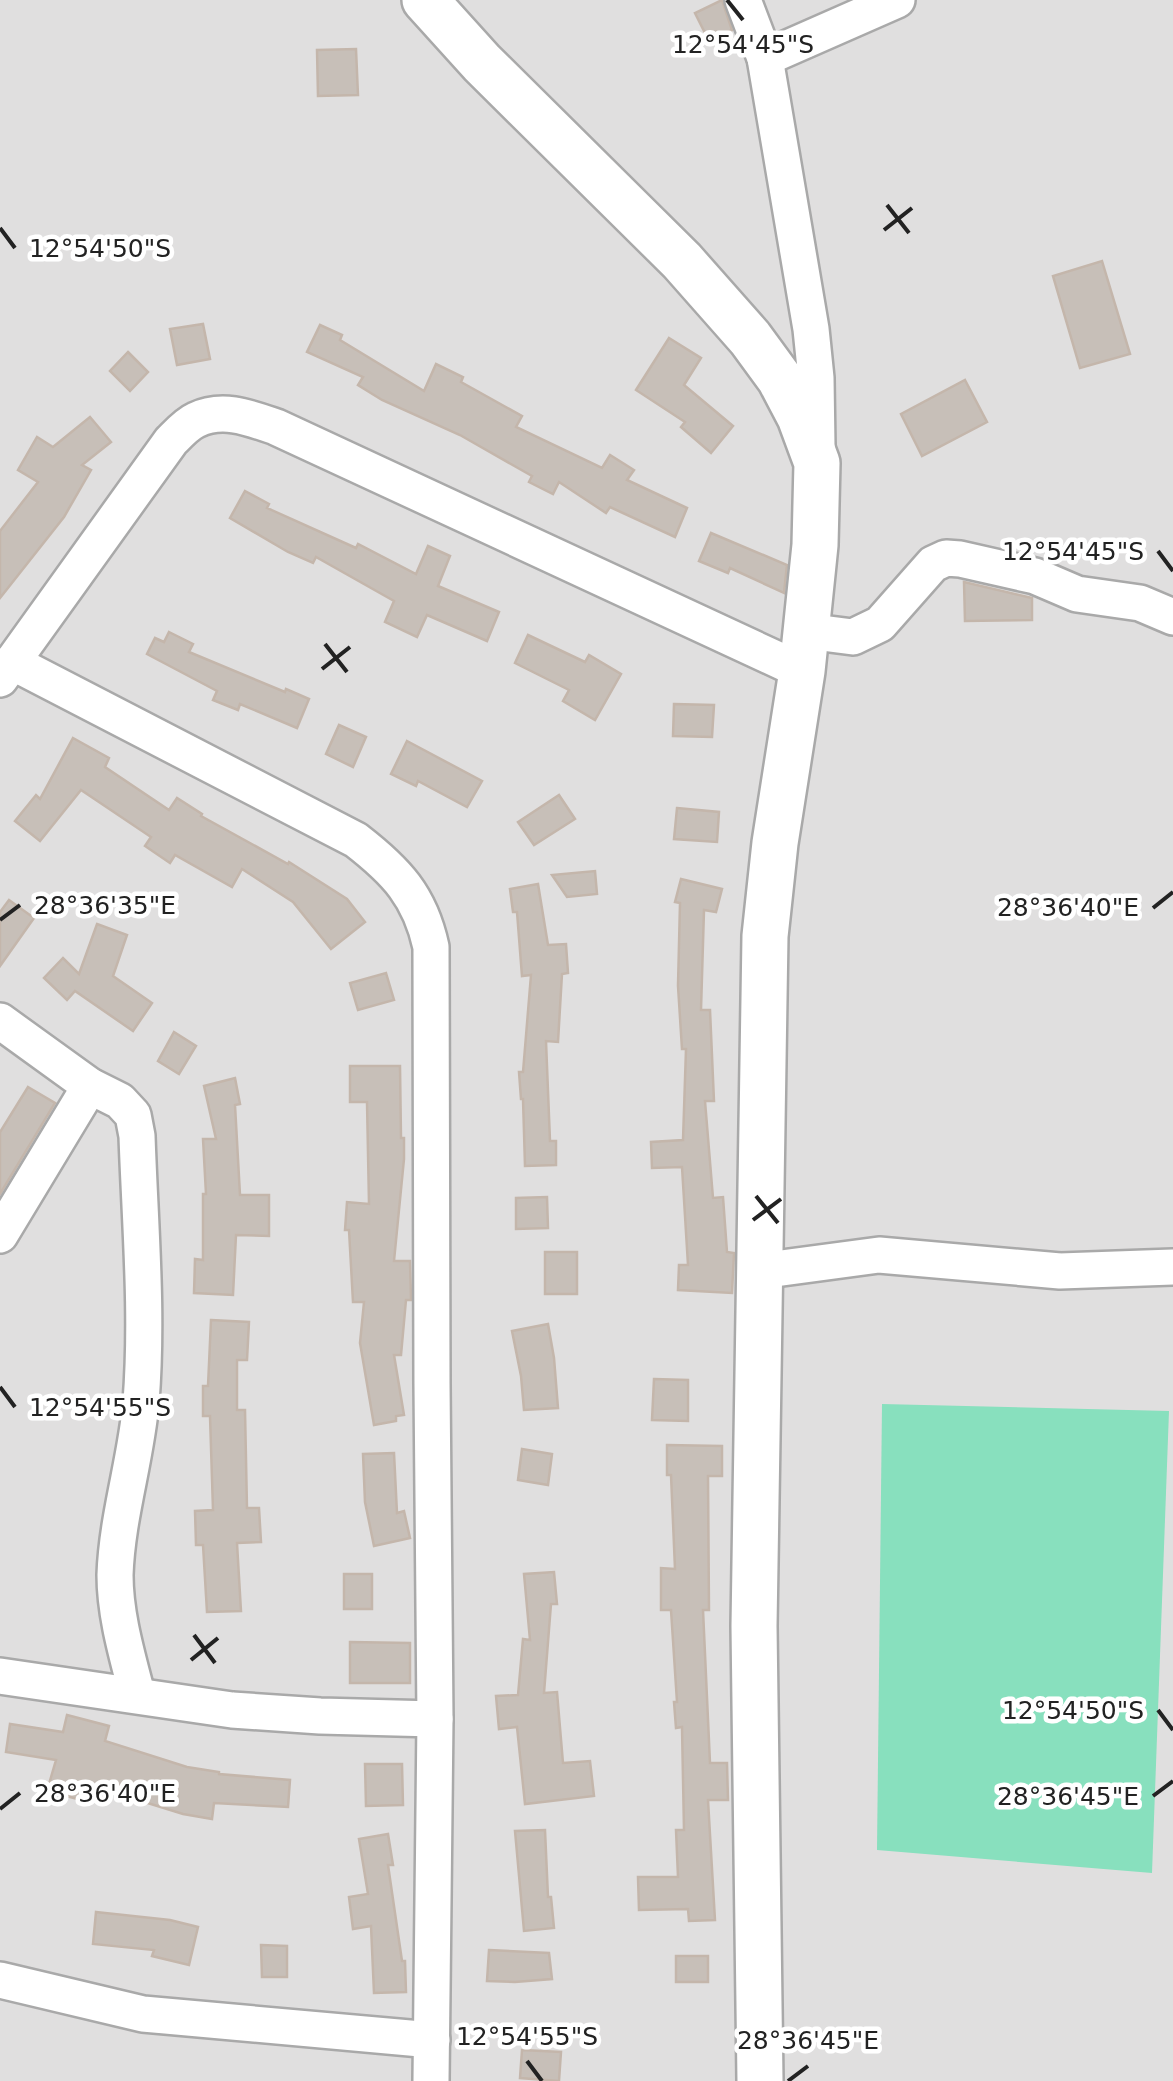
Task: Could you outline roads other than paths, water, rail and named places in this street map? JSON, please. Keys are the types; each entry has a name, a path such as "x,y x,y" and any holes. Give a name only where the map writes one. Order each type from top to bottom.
{"street":[{"path":"425,0 482,63 682,261 750,338 787,391 818,463"},
{"path":"743,0 765,58 811,329 818,463 804,651 765,936 754,1626 760,2081"},
{"path":"765,58 897,0"},
{"path":"431,2081 436,1718 432,946 426,920 399,876 356,840 6,671 171,441 193,420 220,413 246,416 276,427 804,651 854,637 880,624 932,564 946,558 1035,576 1077,594 1140,603 1173,617"},
{"path":"0,1021 90,1086 120,1101 133,1115 137,1136 143,1352 141,1404 120,1518 115,1576 120,1624 137,1694"},
{"path":"0,1234 90,1086"},
{"path":"760,1271 879,1255 1060,1271 1173,1267"},
{"path":"0,1676 232,1710 436,1718"},
{"path":"0,1980 142,2014 432,2040"}]}
